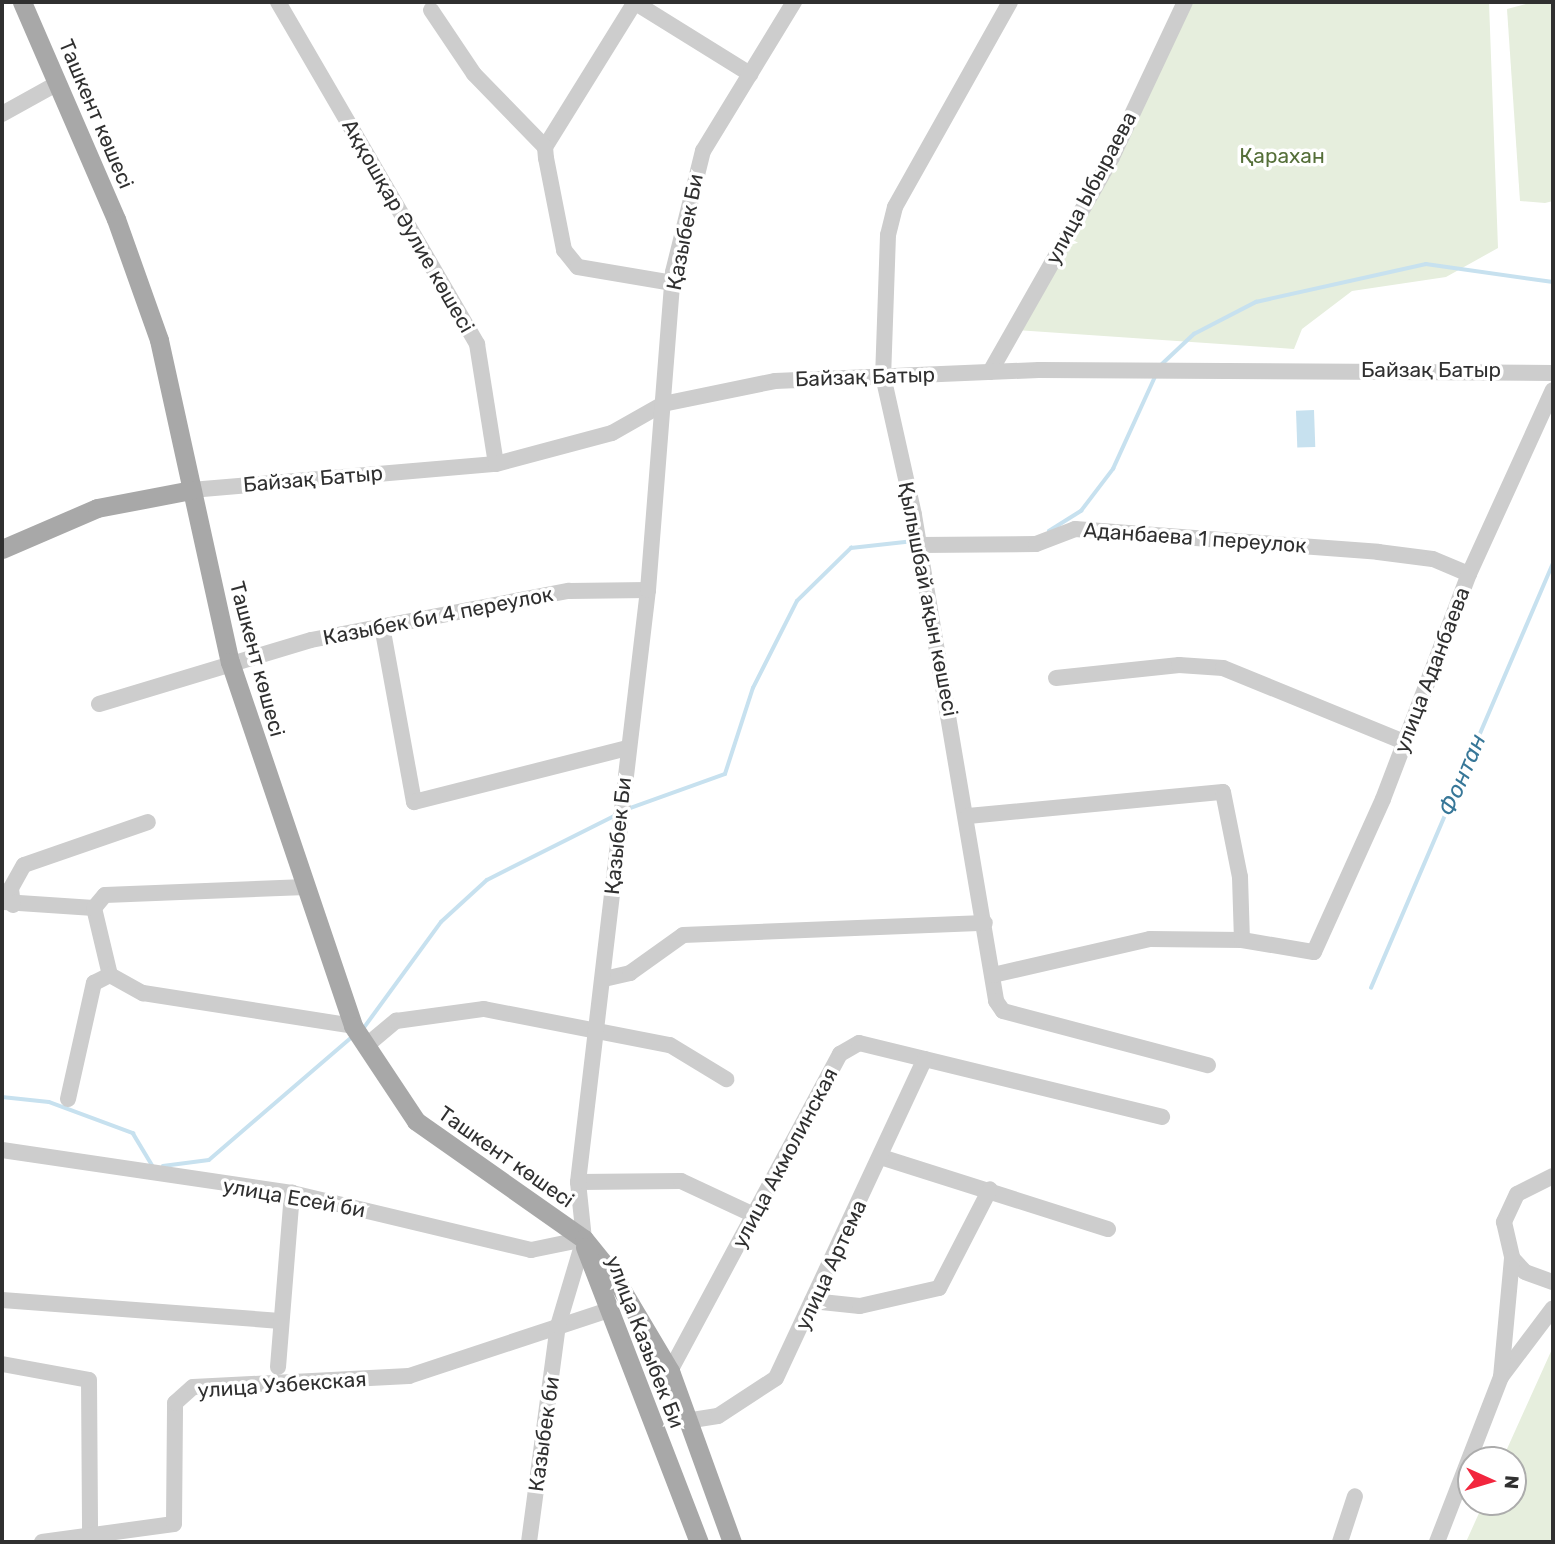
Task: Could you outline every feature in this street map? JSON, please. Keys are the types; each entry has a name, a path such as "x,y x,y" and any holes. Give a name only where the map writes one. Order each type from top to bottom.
{"main road":[{"name":"Ташкент көшесі","path":"22,2 58,83 159,340 230,662 353,1026 416,1121 584,1239"},
{"path":"2,549 97,508 191,489"},
{"name":"улица Казыбек Би","path":"584,1239 608,1310 699,1542"},
{"name":"улица Казыбек Би","path":"584,1239 632,1301 670,1371 732,1542"}],"street":[{"name":"Аққошқар Әулие көшесі","path":"278,2 477,344 496,464"},
{"path":"545,147 635,2 750,74"},
{"name":"Қазыбек Би","path":"584,1239 579,1182 604,979 627,748 648,590 673,283 703,150 794,2"},
{"name":"Қылышбай ақын көшесі","path":"1010,2 895,207 888,235 883,376 919,545 968,816 993,975 1003,1011 1208,1065"},
{"name":"улица Ыбыраева","path":"990,372 1112,157 1183,2"},
{"path":"431,10 474,74 545,147 564,250 578,267 673,283"},
{"path":"2,114 58,83"},
{"name":"Байзақ Батыр","path":"191,489 496,464 612,433 663,404 775,380 990,372 1553,373"},
{"name":"улица Аданбаева","path":"1242,940 1314,952 1404,742 1469,574 1553,390"},
{"name":"Аданбаева 1 переулок","path":"919,545 1036,544 1075,529 1378,552 1433,559 1469,574"},
{"name":"Казыбек би 4 переулок","path":"230,662 382,626 569,591 648,590"},
{"path":"382,626 414,802 627,748"},
{"path":"99,704 230,662"},
{"path":"1056,678 1179,665 1223,668 1404,742"},
{"path":"968,816 1223,792 1240,877 1242,940 1150,939 993,975"},
{"path":"94,908 8,903 11,888 24,865 148,821"},
{"path":"94,908 105,895 306,887"},
{"path":"94,908 110,975 143,993 353,1026"},
{"path":"604,979 630,973 682,935 985,923"},
{"path":"68,1099 94,983 110,975"},
{"path":"367,1045 396,1021 425,1012 484,1009 598,1028 670,1045 726,1079"},
{"name":"улица Акмолинская","path":"670,1371 840,1054 859,1043 1162,1117"},
{"name":"улица Артема","path":"687,1420 718,1416 759,1395 786,1361 812,1301 884,1158 925,1059"},
{"name":"улица Есей би","path":"2,1150 292,1193 531,1250 584,1239"},
{"path":"884,1158 990,1189 1108,1229"},
{"path":"1553,1176 1529,1183 1508,1207 1505,1241 1512,1258 1525,1272 1553,1282"},
{"path":"579,1182 681,1181 754,1215"},
{"path":"812,1301 860,1307 939,1288 990,1189"},
{"path":"278,1367 292,1193"},
{"name":"Казыбек би","path":"529,1542 558,1326 584,1239"},
{"path":"1501,1377 1512,1258"},
{"path":"2,1300 280,1321"},
{"path":"1437,1542 1501,1377 1553,1308"},
{"path":"558,1326 608,1310"},
{"name":"улица Узбекская","path":"42,1542 169,1526 178,1518 175,1403 193,1387 409,1376 558,1326"},
{"path":"2,1364 89,1380 90,1536"},
{"path":"1340,1542 1355,1496"}],"green space":[{"name":"Қарахан","path":"1189,2 1489,2 1498,248 1446,277 1352,291 1302,329 1294,349 1015,330"},
{"path":"1530,3 1553,4 1553,201 1545,203 1520,201 1507,9"},
{"path":"1553,1347 1553,1542 1466,1542 1478,1516 1527,1516 1527,1446 1508,1446"}],"water":[{"path":"1314,410 1315,447 1297,448 1296,411"}],"waterway":[{"path":"1162,364 1194,334 1256,302 1426,264 1553,282"},
{"path":"1049,531 1081,511 1113,469 1155,377"},
{"path":"628,809 725,774 753,688 797,601 851,548 914,541"},
{"name":"Фонтан","path":"1371,988 1553,563"},
{"path":"363,1029 441,922 487,880 618,814"},
{"path":"163,1166 209,1160 353,1036"},
{"path":"2,1097 49,1102 133,1133 153,1166"}]}
